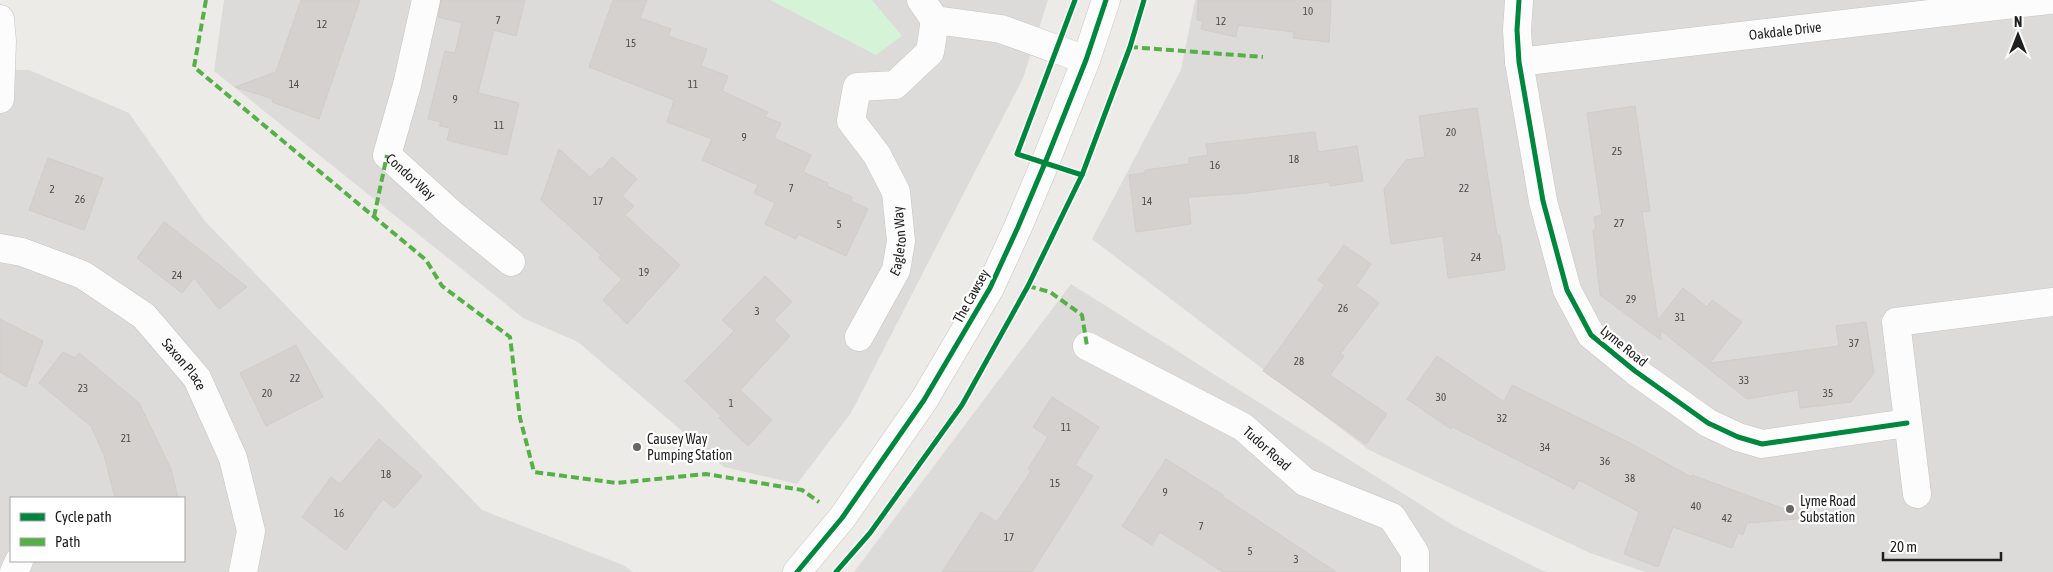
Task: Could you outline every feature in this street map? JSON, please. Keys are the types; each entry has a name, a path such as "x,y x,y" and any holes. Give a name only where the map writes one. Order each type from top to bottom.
{"street":[{"name":"Condor Way","path":"426,0 387,154 452,214 511,262"},
{"name":"The Cawsey","path":"797,572 842,518 924,400 990,288 1018,227 1086,60 1106,0"},
{"name":"Lyme Road","path":"1519,0 1517,30 1519,62 1543,201 1566,290 1590,335 1708,423 1738,437 1762,444 1907,423"},
{"name":"Oakdale Drive","path":"1519,62 1917,8 2049,0"},
{"name":"Eagleton Way","path":"859,337 896,270 901,241 896,192 877,154 851,121 857,87 895,85 930,52 928,10 1001,29 1086,60"},
{"path":"0,19 2,41 0,99"},
{"name":"Saxon Place","path":"0,248 22,252 83,275 91,280 144,316 197,378 233,458 249,522 251,531 243,572"},
{"path":"1917,494 1896,322 2053,302"},
{"name":"Tudor Road","path":"1087,346 1243,428 1305,482 1392,517 1415,553 1415,572"}],"shaded area":[{"path":"224,0 1048,0 1023,78 851,413 797,484 724,467 578,342 523,318 214,71"},
{"path":"1195,0 2053,0 2053,572 1645,572 1590,553 1369,450 1092,239 1181,70"},
{"path":"0,70 29,70 129,113 204,220 482,510 623,565 633,572 0,572"},
{"path":"1071,284 1456,527 1547,572 854,572"}],"green space":[{"path":"770,0 872,0 902,36 876,55"}],"building":[{"path":"301,0 360,0 319,119 272,102 273,99 235,87 276,72"},
{"path":"441,0 525,0 516,36 494,30 478,93 519,103 507,155 447,140 450,128 439,126 441,122 428,119 445,51 455,53 462,23 438,17"},
{"path":"613,0 647,0 640,18 671,29 668,36 707,49 701,66 728,76 722,91 768,112 765,117 781,123 774,138 811,155 803,172 828,183 827,186 852,197 851,201 868,209 846,256 798,234 796,239 765,224 775,203 754,193 758,185 702,160 712,139 667,122 674,100 589,67"},
{"path":"1198,0 1331,0 1329,42 1293,38 1294,32 1238,25 1236,37 1201,29 1203,21 1197,20"},
{"path":"1635,106 1650,211 1642,212 1658,320 1683,288 1707,307 1712,300 1742,322 1710,363 1839,346 1836,326 1866,322 1874,373 1851,402 1800,408 1798,390 1747,399 1660,330 1661,340 1600,295 1593,230 1596,230 1594,217 1602,215 1587,113"},
{"path":"1477,108 1497,235 1500,235 1505,270 1448,278 1443,236 1391,244 1384,189 1406,160 1425,157 1419,116"},
{"path":"1315,132 1318,152 1357,146 1363,181 1330,186 1330,182 1247,193 1188,197 1191,224 1136,232 1129,175 1145,173 1145,170 1189,164 1189,158 1208,155 1206,144"},
{"path":"559,149 590,177 599,168 601,170 612,157 637,179 622,196 634,206 625,215 680,265 627,324 603,300 622,279 599,258 601,255 541,200"},
{"path":"48,158 103,178 84,230 29,210"},
{"path":"164,222 247,287 219,309 194,278 182,293 137,258"},
{"path":"1344,245 1371,264 1356,286 1379,303 1340,354 1344,356 1330,375 1387,414 1366,444 1263,371 1325,285 1318,280"},
{"path":"765,276 792,302 774,320 790,336 740,390 772,420 748,446 685,381 734,331 722,320"},
{"path":"0,319 43,341 26,387 0,372"},
{"path":"296,345 323,397 266,426 240,373"},
{"path":"63,352 75,358 79,353 139,403 171,469 178,497 115,497 104,455 91,426 39,383"},
{"path":"1437,356 1504,402 1512,385 1630,443 1691,477 1692,475 1809,518 1747,523 1743,535 1738,533 1732,548 1673,527 1658,567 1624,554 1639,512 1579,480 1574,489 1453,427 1451,429 1407,399"},
{"path":"1052,397 1099,427 1075,465 1093,476 1032,572 942,572 981,512 997,522 1031,471 1028,469 1048,437 1033,427"},
{"path":"379,439 422,476 394,508 383,499 346,550 302,517 331,477 340,484"},
{"path":"1166,459 1223,495 1223,497 1336,572 1223,572 1160,532 1152,545 1122,526"}],"marked path":[{"path":"206,0 194,67 426,260 442,286 510,337 520,418 534,472 617,483 706,474 802,490 819,502"},
{"path":"1130,47 1263,57"},
{"path":"374,217 387,155"},
{"path":"1028,286 1050,292 1082,315 1087,346"}],"cycle path":[{"path":"1075,0 1017,154 1082,175"},
{"path":"797,572 842,518 924,400 990,288 1045,163 1086,60 1106,0"},
{"path":"836,572 870,533 962,405 1028,286 1082,175 1130,47 1144,0"},
{"path":"1519,0 1517,30 1519,62 1543,201 1567,290 1591,335 1635,371 1708,423 1738,437 1762,444 1907,423"}],"place":[{"name":"Causey Way Pumping Station","path":"637,447"},
{"name":"Lyme Road Substation","path":"1790,509"}]}
